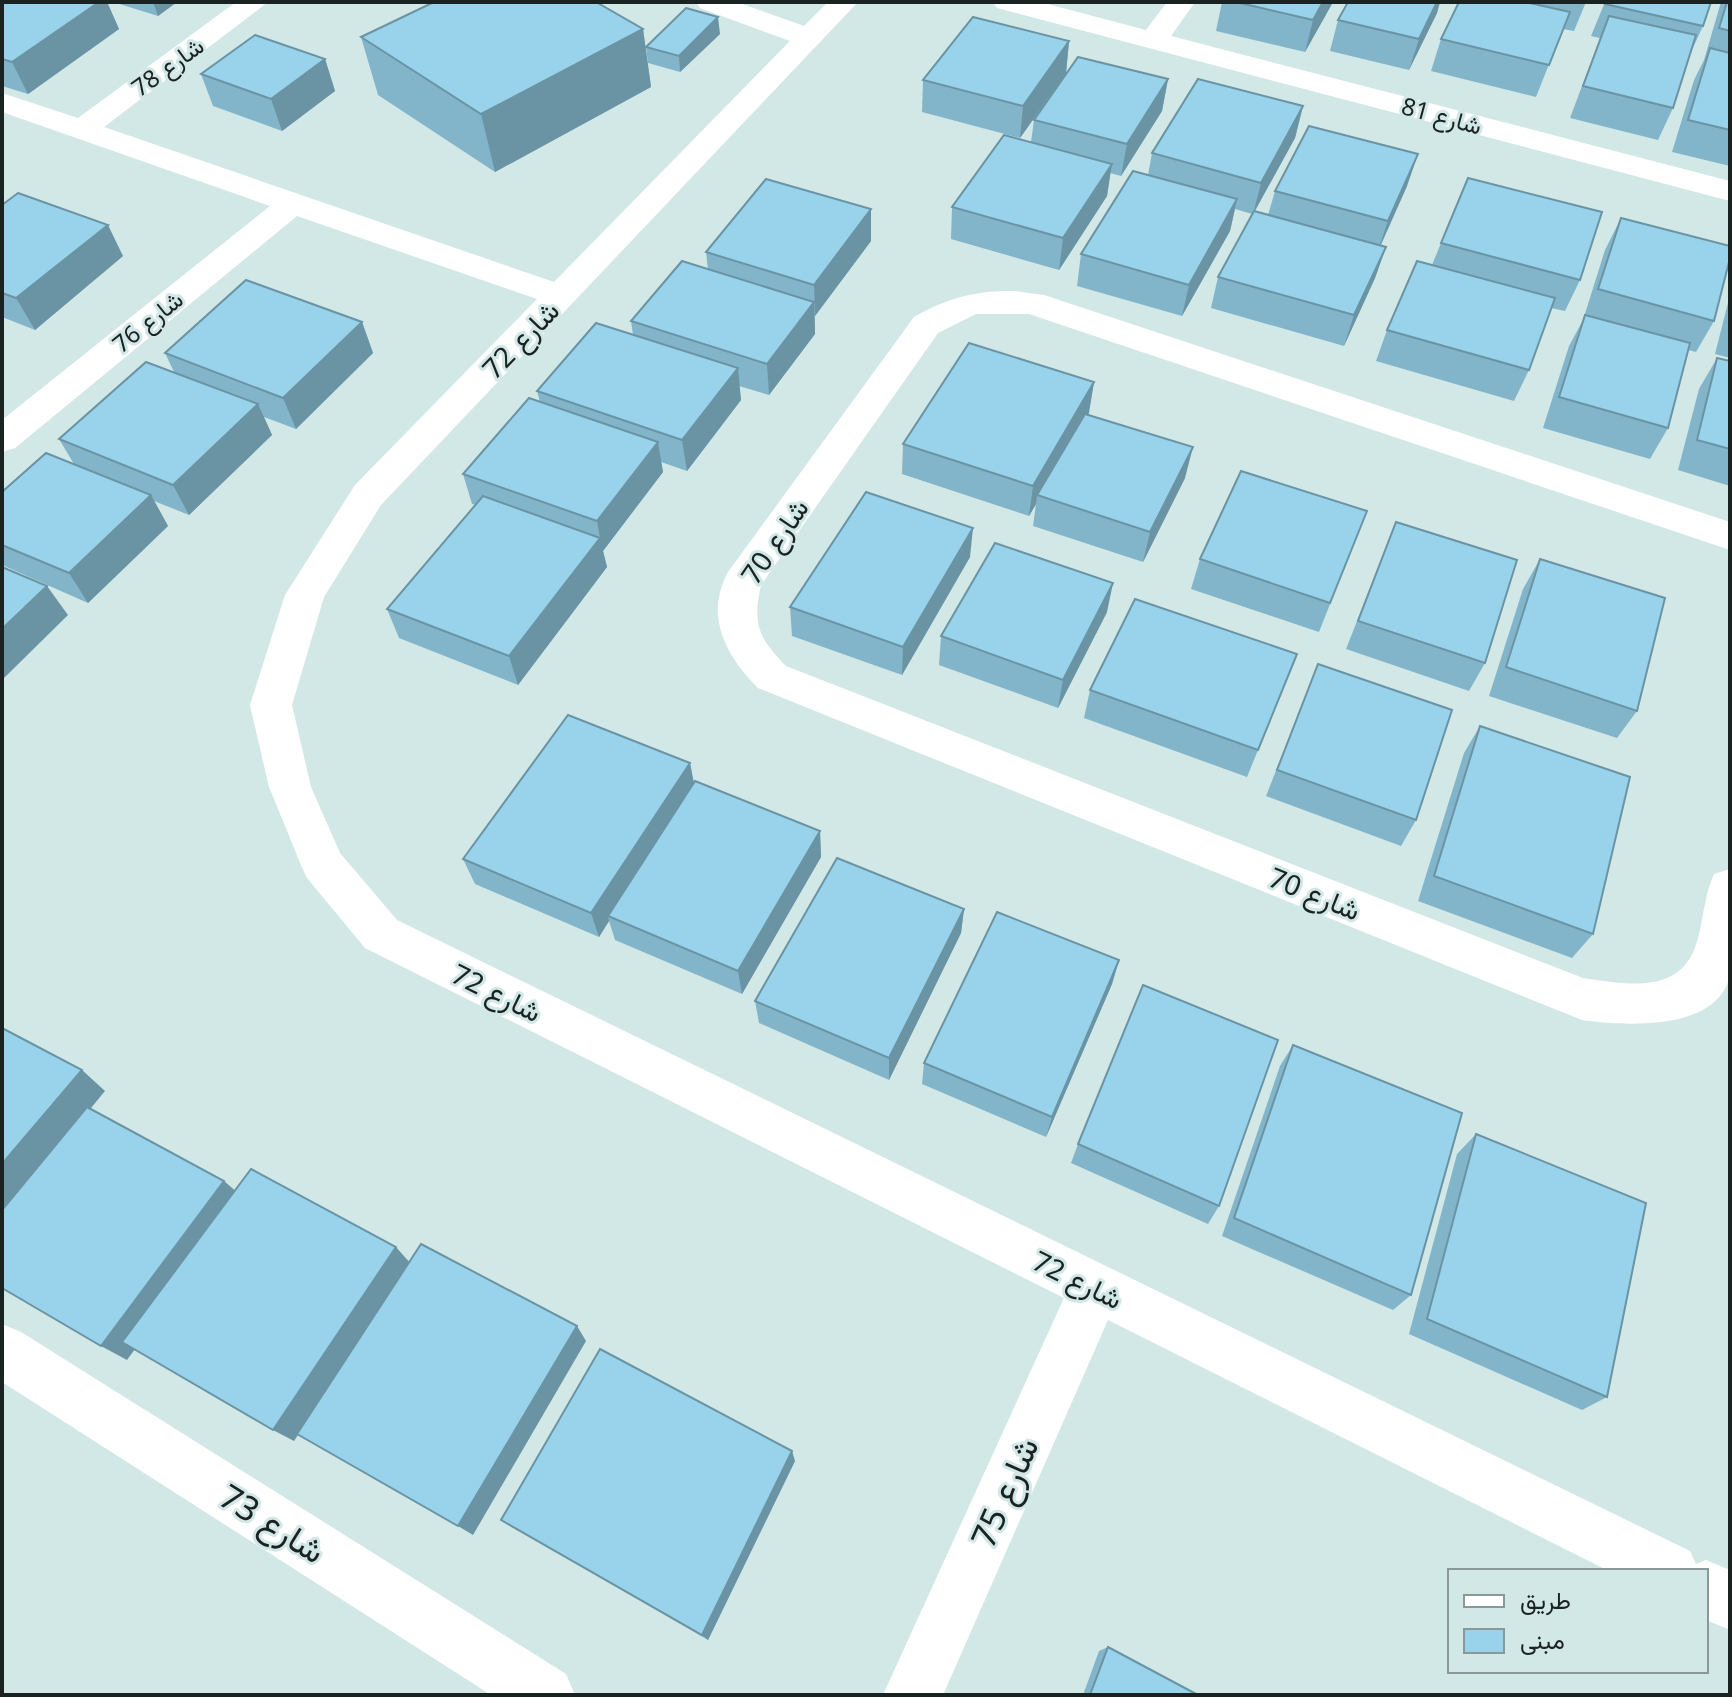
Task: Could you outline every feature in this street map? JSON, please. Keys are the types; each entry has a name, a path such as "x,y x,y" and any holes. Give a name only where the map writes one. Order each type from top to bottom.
{"street":[{"name":"شارع 78","path":"81,130 254,2"},
{"path":"710,2 810,38"},
{"path":"804,3 844,2"},
{"name":"شارع 72","path":"844,2 368,495 305,595 271,705 290,787 323,865 381,934 1666,1569"},
{"name":"شارع 81","path":"1007,2 1730,191"},
{"path":"1154,39 1181,2"},
{"path":"2,102 561,296"},
{"name":"شارع 76","path":"2,439 293,203"},
{"name":"شارع 70","path":"1730,536 1032,303 978,301 955,307 926,325 742,582 736,604 738,629 747,653 772,677 1582,999 1635,1007 1669,1001 1694,988 1714,962 1730,888"},
{"name":"شارع 75","path":"913,1695 1095,1288"},
{"name":"شارع 73","path":"2,1351 545,1695"},
{"path":"1708,1590 1730,1601"}],"building":[{"path":"2,2 99,2 12,62 2,59"},
{"path":"434,2 596,2 643,29 481,114 361,37"},
{"path":"1236,2 1323,2 1313,20"},
{"path":"1348,2 1437,2 1419,39 1338,20"},
{"path":"1459,2 1525,2 1570,12 1549,65 1441,39"},
{"path":"1606,2 1711,2 1703,26"},
{"path":"1727,2 1730,2 1730,31 1719,28"},
{"path":"686,8 718,17 679,56 646,47"},
{"path":"1609,16 1696,35 1673,108 1583,86"},
{"path":"973,17 1069,41 1023,106 923,80"},
{"path":"255,35 325,59 271,99 201,74"},
{"path":"1710,48 1730,53 1730,130 1688,120"},
{"path":"1078,57 1168,79 1127,144 1034,120"},
{"path":"1198,79 1303,106 1261,183 1152,153"},
{"path":"1309,126 1418,154 1388,221 1275,191"},
{"path":"1004,135 1112,164 1063,238 952,207"},
{"path":"1133,171 1237,199 1189,285 1081,254"},
{"path":"1468,178 1602,212 1580,280 1441,243"},
{"path":"766,179 871,209 814,285 706,252"},
{"path":"18,193 108,225 16,298 2,293 2,205"},
{"path":"1254,211 1386,247 1354,315 1218,277"},
{"path":"1621,218 1730,246 1730,258 1714,321 1598,289"},
{"path":"682,261 814,302 767,364 631,321"},
{"path":"1417,261 1555,298 1529,370 1387,330"},
{"path":"246,280 362,322 283,398 165,353"},
{"path":"1585,315 1690,343 1668,428 1559,397"},
{"path":"596,323 738,368 682,440 537,391"},
{"path":"969,343 1094,382 1033,486 903,444"},
{"path":"1717,358 1730,361 1730,449 1697,440"},
{"path":"146,362 258,404 173,485 59,439"},
{"path":"529,398 658,442 597,521 463,474"},
{"path":"1085,414 1193,447 1150,532 1037,495"},
{"path":"46,453 151,495 69,573 2,545 2,492"},
{"path":"1241,471 1367,511 1330,603 1200,559"},
{"path":"866,492 973,528 903,647 790,607"},
{"path":"483,496 600,538 509,656 387,609"},
{"path":"1396,522 1517,560 1485,663 1358,621"},
{"path":"995,543 1113,583 1063,680 941,636"},
{"path":"1540,559 1665,598 1637,711 1506,667"},
{"path":"2,567 47,586 2,629"},
{"path":"1135,599 1297,654 1258,750 1090,690"},
{"path":"1318,664 1452,710 1416,820 1277,770"},
{"path":"568,715 690,763 591,913 463,859"},
{"path":"1480,726 1630,777 1593,934 1434,876"},
{"path":"695,781 820,831 738,971 608,916"},
{"path":"837,858 964,909 889,1058 755,1001"},
{"path":"997,912 1119,960 1052,1117 924,1063"},
{"path":"1143,985 1278,1040 1219,1206 1078,1144"},
{"path":"2,1028 82,1070 2,1164"},
{"path":"1293,1045 1462,1113 1411,1295 1234,1218"},
{"path":"87,1107 224,1181 101,1346 2,1288 2,1210"},
{"path":"1476,1134 1646,1203 1607,1397 1427,1319"},
{"path":"251,1169 396,1247 273,1430 122,1342"},
{"path":"421,1244 577,1326 458,1526 297,1434"},
{"path":"600,1349 792,1451 702,1635 501,1520"},
{"path":"1108,1647 1198,1695 1090,1695"}]}
